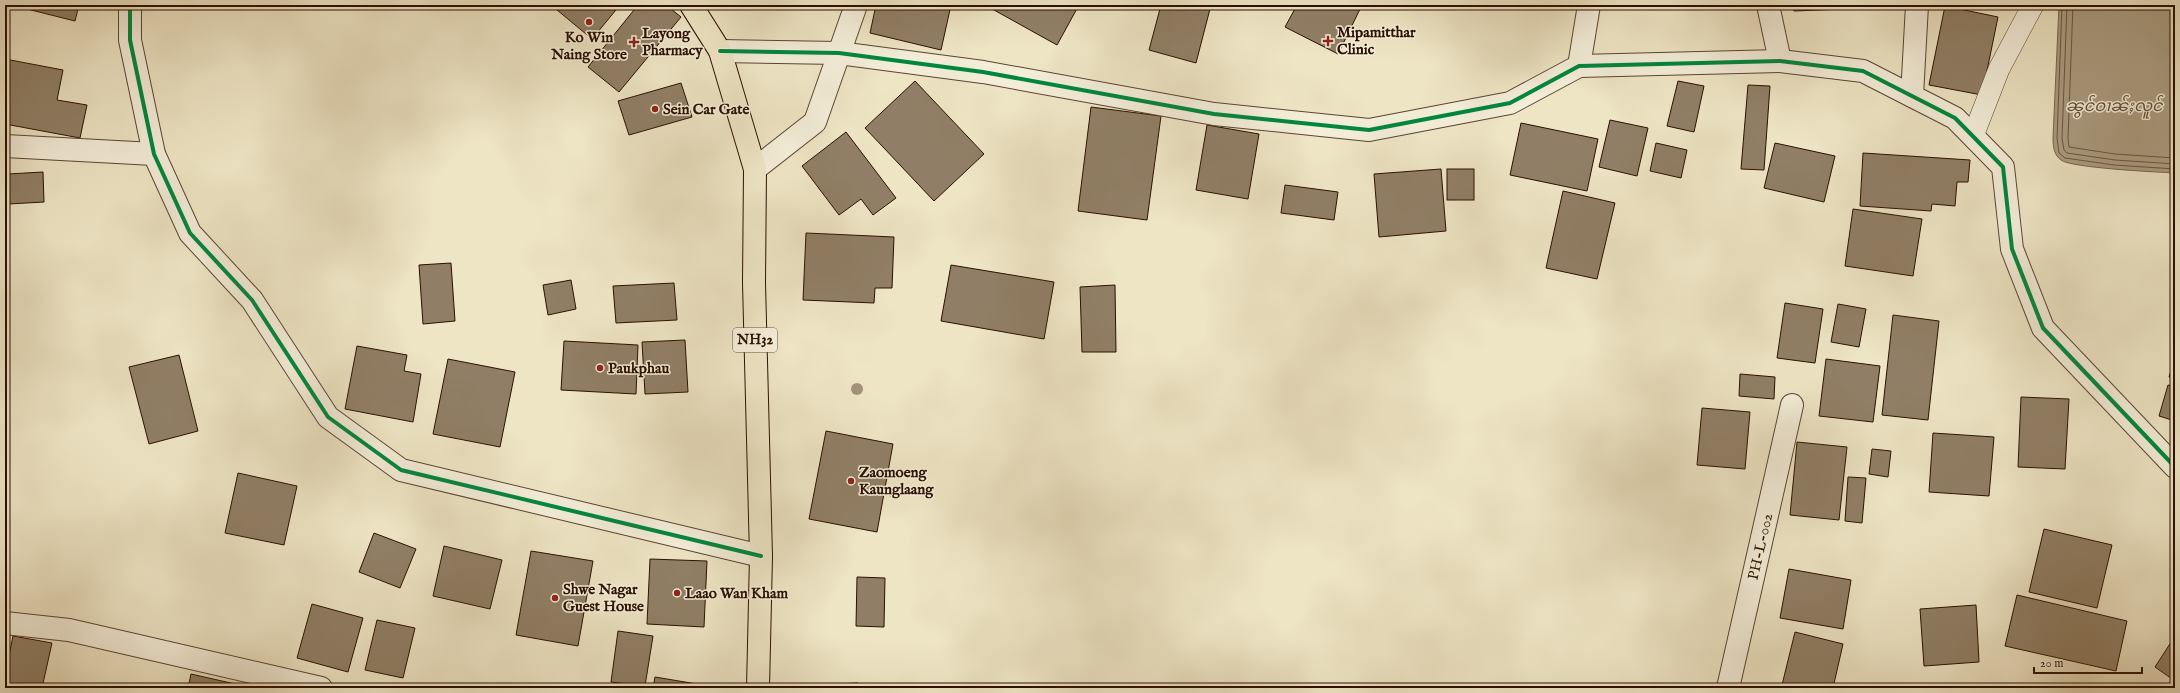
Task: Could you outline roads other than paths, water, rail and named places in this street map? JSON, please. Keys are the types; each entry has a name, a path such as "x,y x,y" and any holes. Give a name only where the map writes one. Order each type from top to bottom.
{"highway":[{"name":"NH32","path":"691,5 720,51 755,169 754,283 761,556 758,688"}],"street":[{"path":"130,5 130,40 154,154 190,233 252,300 328,417 401,470 761,556"},
{"path":"755,169 815,122 856,5"},
{"path":"1579,66 1589,5"},
{"path":"1768,5 1780,61"},
{"path":"1912,96 1917,5"},
{"path":"720,51 839,52 983,72 1214,114 1369,130 1510,103 1579,66 1780,61 1863,71 1955,118 2003,167 2012,249 2043,328 2175,468"},
{"path":"5,146 154,154"},
{"name":"PH-L-002","path":"1728,688 1792,405"},
{"path":"5,623 69,630 321,688"}],"lane":[{"path":"1973,136 1999,69 2033,5"}],"water":[{"name":"ၼွင်ဝၢၼ်ႈလူင်","path":"2059,5 2175,5 2175,173 2080,165 2068,163 2061,160 2057,156 2055,153 2053,138"}],"place":[{"name":"Ko Win Naing Store","path":"589,22"},
{"name":"Mipamitthar Clinic","path":"1328,41"},
{"name":"Layong Pharmacy","path":"634,42"},
{"name":"Sein Car Gate","path":"655,109"},
{"name":"Paukphau","path":"600,368"},
{"name":"Zaomoeng Kaunglaang","path":"851,481"},
{"name":"Laao Wan Kham","path":"677,593"},
{"name":"Shwe Nagar Guest House","path":"555,598"}]}
